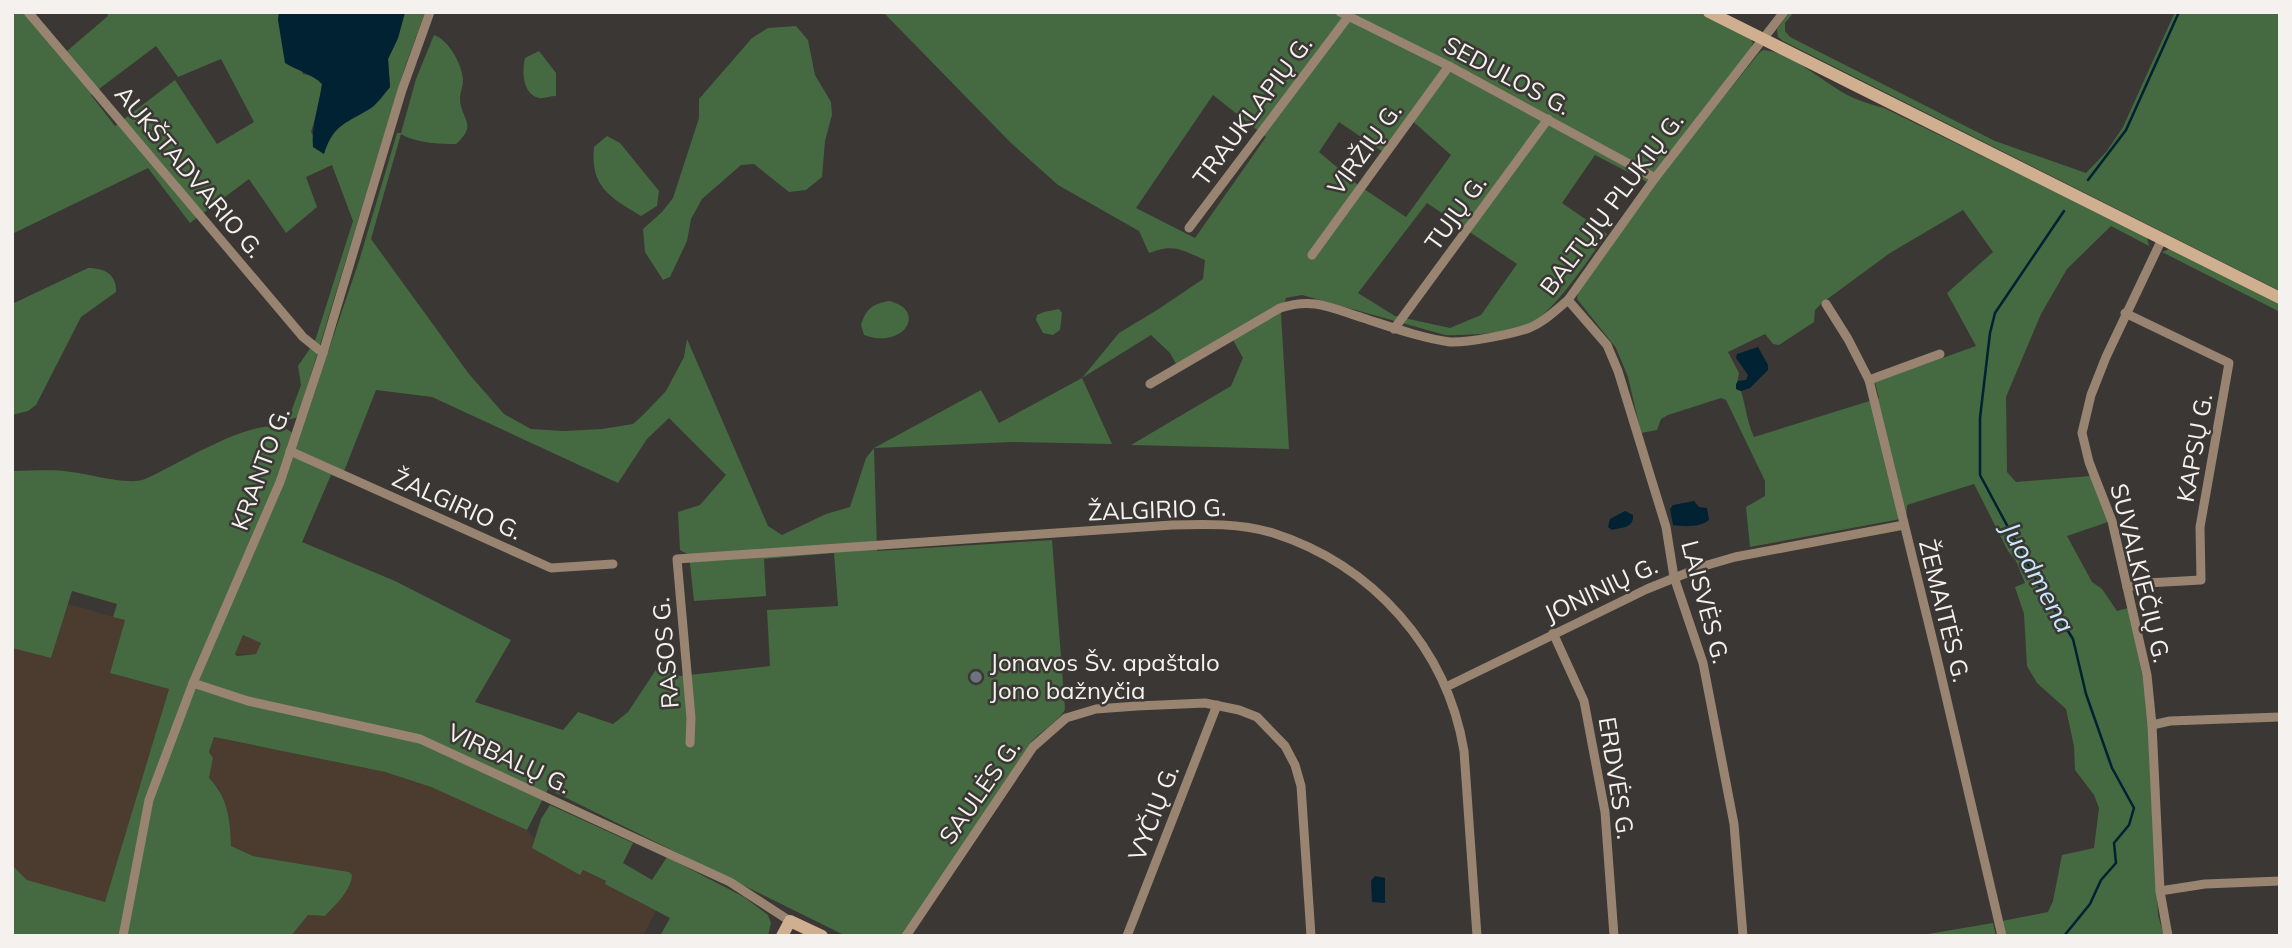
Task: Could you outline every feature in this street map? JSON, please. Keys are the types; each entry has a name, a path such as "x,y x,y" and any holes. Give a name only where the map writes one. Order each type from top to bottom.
{"main road":[{"path":"1709,12 2280,298"},
{"path":"782,936 790,921 822,936"}],"street":[{"name":"AUKŠTADVARIO G.","path":"28,12 303,337 323,353"},
{"name":"KRANTO G.","path":"123,936 149,800 193,683 254,545 290,451 323,353 402,90 430,12"},
{"name":"BALTŲJŲ PLUKIŲ G.","path":"1150,384 1280,308 1296,303 1318,303 1394,329 1451,342 1529,328 1568,300 1655,178 1784,12"},
{"name":"SEDULOS G.","path":"1344,15 1449,66 1655,178"},
{"name":"TRAUKLAPIŲ G.","path":"1189,228 1344,15"},
{"name":"VIRŽIŲ G.","path":"1312,255 1449,66"},
{"name":"TUJŲ G.","path":"1394,329 1548,119"},
{"name":"SUVALKIEČIŲ G.","path":"2162,239 2125,313 2091,395 2082,433 2089,462 2112,521 2147,675 2161,891 2168,936"},
{"name":"LAISVĖS G.","path":"1568,300 1607,345 1618,371 1666,527 1674,577 1703,663 1734,824 1743,936"},
{"name":"ŽEMAITĖS G.","path":"1826,304 1869,380 2001,936"},
{"name":"KAPSŲ G.","path":"2125,313 2229,363 2200,527 2201,580 2127,587"},
{"path":"1869,380 1940,354"},
{"name":"ŽALGIRIO G.","path":"290,451 551,568 558,570 612,565"},
{"name":"ŽALGIRIO G.","path":"677,559 1171,525 1222,524 1271,533 1324,554 1353,571 1402,617 1446,687 1459,723 1464,751 1477,936"},
{"name":"JONINIŲ G.","path":"1446,687 1553,633 1674,577 1704,566 1735,557 1904,525"},
{"name":"RASOS G.","path":"677,559 691,718 690,743"},
{"name":"ERDVĖS G.","path":"1553,633 1584,701 1605,811 1614,936"},
{"name":"VIRBALŲ G.","path":"193,683 248,701 420,739 718,876 790,921"},
{"name":"SAULĖS G.","path":"906,936 1033,747 1066,718 1096,709 1205,703 1239,710 1257,718 1285,746 1295,765 1301,786 1311,936"},
{"name":"VYČIŲ G.","path":"1127,936 1217,705"},
{"path":"2152,725 2170,721 2280,717"},
{"path":"2161,891 2205,884 2280,881"}],"shaded area":[{"path":"68,604 125,620 110,673 169,689 105,903 27,880 12,865 12,648 51,658"},
{"path":"243,635 261,643 256,654 235,654"},
{"path":"214,737 384,772 431,787 527,830 536,840 532,848 580,874 582,869 656,911 643,936 291,936 308,915 325,916 351,882 349,872 253,856 231,846 219,788 209,778 213,758 209,752"}],"green space":[{"path":"12,12 23,12 60,57 108,16 107,12 279,12 278,20 303,74 316,77 322,84 311,132 323,154 336,130 374,106 390,87 388,59 398,38 405,12 425,12 404,70 298,417 288,420 301,385 298,366 315,341 353,221 332,165 306,177 317,207 286,233 249,179 190,223 148,168 12,234","holes":["156,46 178,77 221,59 254,122 217,144 175,80 115,126 91,95"]},
{"path":"883,12 1699,12 1750,38 1753,43 1647,182 1595,155 1562,203 1607,234 1551,307 1530,324 1501,332 1445,335 1302,295 1286,298 1281,314 1289,449 1131,445 1231,386 1243,358 1233,340 1180,371 1170,353 1151,335 1082,378 1119,333 1203,279 1205,260 1172,248 1149,253 1139,231 1058,185 1010,142","holes":["1213,95 1266,137 1195,238 1136,208","1408,117 1451,155 1406,217 1358,185 1319,152 1339,122 1383,152","1427,203 1517,264 1481,315 1450,328 1395,316 1358,293"]},
{"path":"1790,12 1794,12 1785,23 1785,31 1790,37 1995,141 2086,173 2107,151 2123,127 2175,12 2280,12 2280,291 1783,41 1778,37 1777,29"},
{"path":"796,26 808,40 815,75 831,102 832,115 825,141 822,177 806,190 789,192 754,164 741,165 702,199 691,219 687,241 670,277 663,280 645,252 643,229 673,198 699,118 699,99 752,38 768,28"},
{"path":"434,35 450,48 461,68 463,81 460,98 467,121 466,131 456,144 420,141 401,134 371,239 469,374 504,414 531,429 563,431 633,424 666,391 684,357 687,339 768,526 782,535 826,514 850,507 866,458 874,448 877,551 1052,540 1065,709 1032,741 902,936 846,936 548,789 527,830 431,787 385,772 214,737 209,752 213,758 209,778 224,801 229,818 231,846 253,856 349,872 352,875 346,892 325,916 308,915 291,936 12,936 12,865 27,880 105,902 169,689 110,673 125,620 113,617 117,604 72,591 51,658 12,648 12,471 64,471 138,481 241,433 262,427 279,427 292,433 277,476 280,482 284,481 359,261 397,133 401,133 416,79","holes":["376,390 432,397 618,483 647,439 669,418 726,475 700,505 678,512 680,550 689,555 694,601 766,596 764,559 834,553 838,606 767,610 770,666 680,676 659,665 628,712 613,724 578,712 563,730 475,702 511,640 395,581 302,542 331,475 341,479","243,635 261,643 256,654 235,654"]},
{"path":"1763,50 1783,55 1847,95 1884,108 2147,238 2149,246 2111,226 2067,269 2041,314 2006,397 2007,472 2016,482 2091,476 2108,522 2067,536 2092,582 2102,589 2117,611 2128,608 2144,684 2149,725 2158,915 2164,936 2005,936 2002,921 2048,912 2053,901 2062,855 2094,848 2099,808 2094,795 2075,770 2074,746 2066,709 2037,683 2027,666 2024,614 2015,587 2025,583 1974,484 1907,505 1906,518 1750,547 1746,507 1765,496 1765,481 1726,400 1721,398 1668,415 1661,419 1657,430 1641,433 1628,377 1616,348 1577,299 1579,287 1668,166","holes":["1963,210 1993,252 1947,293 1976,346 1875,382 1879,398 1754,437 1741,391 1736,389 1739,373 1728,352 1765,334 1773,344 1779,345 1814,322 1815,310 1822,303 1890,253"]},
{"path":"539,51 556,73 556,96 539,98 533,96 526,87 525,58"},
{"path":"607,136 620,143 659,191 657,206 641,216 611,196 595,172 594,147"},
{"path":"2177,250 2280,302 2280,312 2162,252"},
{"path":"88,268 99,269 112,276 116,292 81,317 36,405 28,411 12,415 12,304"},
{"path":"889,301 907,312 909,320 906,327 890,337 864,335 861,325 865,314 874,305"},
{"path":"1059,309 1062,313 1060,330 1053,335 1043,333 1036,320 1037,315"},
{"path":"1082,378 1112,444 1012,442 874,448 981,390 999,423"},
{"path":"550,805 633,843 623,863 652,880 667,857 744,897 768,915 771,923 768,936 660,936 670,918 605,884 606,881 583,870 580,875 532,848 541,819"},
{"path":"1993,923 1996,936 1916,936"}],"water":[{"path":"279,12 405,12 398,38 388,59 390,87 374,106 337,130 324,154 313,147 314,123 322,84 285,63"},
{"path":"1758,347 1768,370 1750,388 1741,391 1736,389 1738,381 1746,380 1748,375 1736,358 1737,354"},
{"path":"1694,501 1699,507 1707,508 1709,520 1692,526 1673,525 1670,509 1673,505"},
{"path":"1625,511 1633,515 1629,525 1612,530 1608,527 1610,519"},
{"path":"1375,876 1385,878 1385,903 1372,902 1371,881"}],"waterway":[{"name":"Juodmena","path":"2088,180 2126,130 2179,12"},
{"name":"Juodmena","path":"2064,211 1995,313 1990,333 1980,418 1980,475 2039,585 2073,639 2086,694 2112,768 2134,808 2129,825 2114,843 2116,863 2101,880 2090,904 2064,936"}],"place":[{"name":"Jonavos Šv. apaštalo Jono bažnyčia","path":"976,677"}]}
